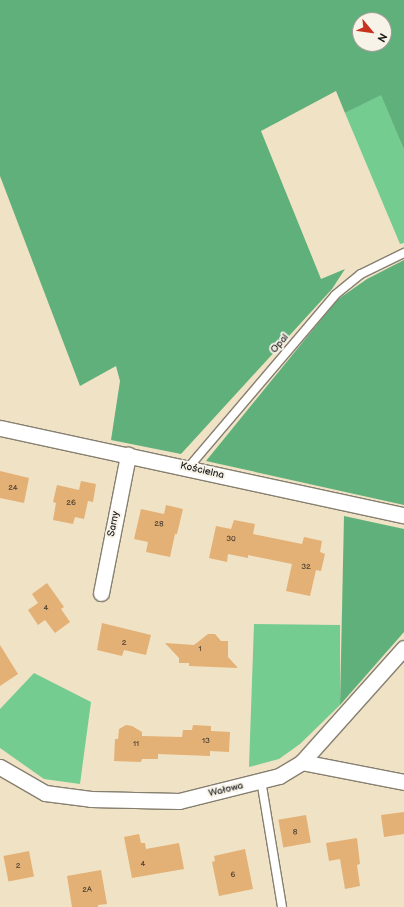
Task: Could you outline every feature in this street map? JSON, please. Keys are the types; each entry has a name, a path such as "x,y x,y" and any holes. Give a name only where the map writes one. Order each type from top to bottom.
{"street":[{"name":"Kościelna","path":"0,428 188,468 302,495 404,515"},
{"name":"Sarny","path":"101,593 128,455"},
{"name":"Wałowa","path":"0,767 45,793 92,799 179,801 227,791 279,776 302,762 404,648"},
{"path":"302,762 404,782"}],"lane":[{"name":"Opal","path":"188,468 335,295 361,274 404,253"},
{"path":"261,780 282,907"}],"green space":[{"path":"0,0 404,0 404,150 381,95 345,113 336,91 261,131 321,279 345,269 332,289 181,454 111,440 120,381 116,366 80,386 0,176"},
{"path":"381,94 404,150 404,243 400,244 345,113"},
{"path":"404,260 404,505 206,461 337,300 367,279"},
{"path":"344,516 404,529 404,632 340,705"},
{"path":"254,624 340,625 340,705 300,744 279,759 249,767"},
{"path":"34,673 91,702 80,784 44,779 0,748 0,709"}],"building":[{"path":"0,471 29,478 24,503 0,498"},
{"path":"81,481 96,484 93,502 88,501 84,519 75,517 73,524 53,520 56,503 53,502 57,485 79,490"},
{"path":"166,505 183,509 170,557 146,552 148,542 134,539 141,509 164,514"},
{"path":"234,520 255,524 253,534 302,544 304,537 322,541 320,552 325,554 321,571 316,570 310,596 286,591 292,564 248,555 248,558 228,554 227,562 209,558 216,526 231,529"},
{"path":"47,583 64,607 61,609 70,622 55,633 45,620 38,625 28,610 38,603 32,594"},
{"path":"102,623 151,635 146,655 124,650 122,656 97,650"},
{"path":"208,634 215,634 221,641 228,641 228,657 238,668 189,666 189,663 179,663 179,658 165,643 194,645"},
{"path":"0,645 18,674 0,686"},
{"path":"126,725 132,726 142,732 142,736 182,737 183,730 192,730 193,725 211,726 211,731 230,732 229,752 210,751 210,756 158,754 158,759 142,759 141,762 114,761 115,739 118,739 119,729"},
{"path":"404,812 404,834 384,837 381,815"},
{"path":"306,815 311,843 283,847 278,820"},
{"path":"139,834 141,843 145,843 146,849 179,843 184,869 132,878 124,837"},
{"path":"357,838 360,864 357,865 360,886 345,889 340,859 329,861 326,843"},
{"path":"245,849 253,889 219,896 212,862 215,861 214,856"},
{"path":"29,851 34,877 8,881 3,856"},
{"path":"101,870 107,904 98,905 98,907 72,907 67,876"}]}
